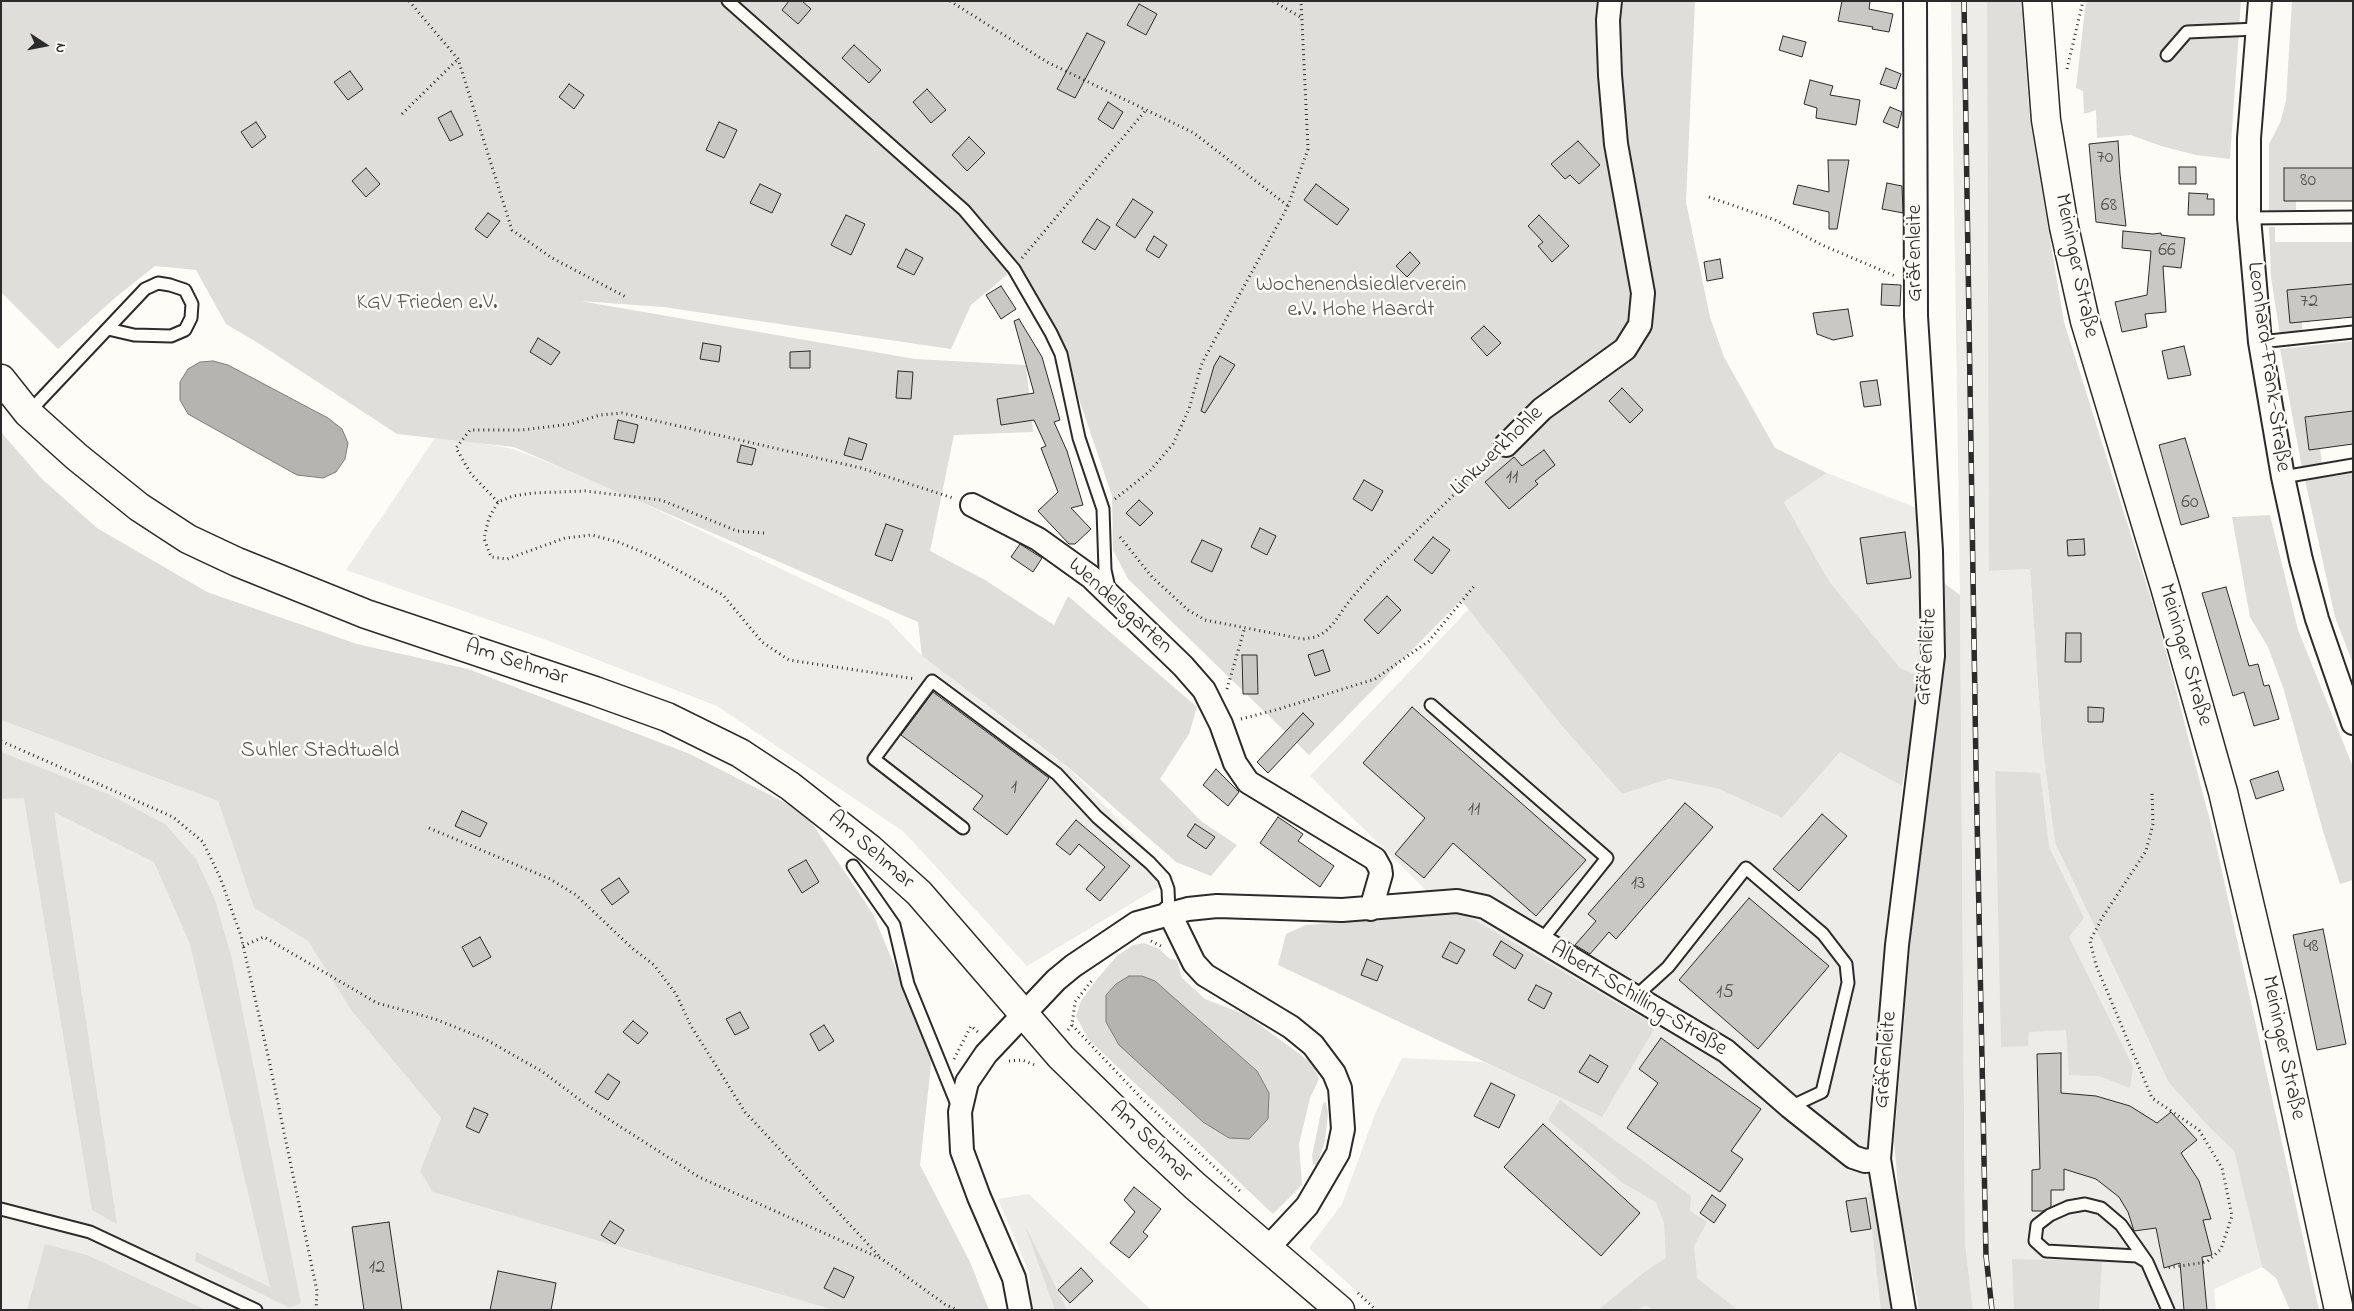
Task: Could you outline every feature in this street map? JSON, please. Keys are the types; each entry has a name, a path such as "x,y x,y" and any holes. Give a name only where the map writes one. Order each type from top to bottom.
{"main road":[{"name":"Meininger Straße","path":"2037,1 2046,120 2064,227 2085,321 2165,587 2223,792 2271,996 2339,1310"},
{"name":"Am Sehmar","path":"1,379 28,413 77,457 139,507 188,539 237,562 366,614 654,712 690,728 754,762 822,810 919,893 1052,1047 1195,1186 1267,1248 1346,1299"}],"street":[{"name":"Linkwerkhohle","path":"1506,445 1542,408 1624,349 1640,325 1643,293 1616,144 1610,75 1608,20 1610,1"},
{"name":"Gräfenleite","path":"1904,1310 1879,1159 1898,935 1933,656 1931,550 1916,316 1915,1"},
{"name":"Leonhard-Frank-Straße","path":"2260,1 2249,138 2249,218 2260,342 2283,477 2301,560 2317,619 2353,722"},
{"name":"Wendelsgarten","path":"972,505 1038,539 1091,576 1204,690 1219,721"},
{"path":"1219,721 1235,763 1248,782 1378,863 1381,874 1371,909"},
{"name":"Albert-Schilling-Straße","path":"1020,1310 1014,1278 979,1197 962,1151 960,1112 967,1082 981,1061 1056,980 1096,949 1137,923 1170,912 1217,906 1371,909 1457,901 1485,907 1726,1051 1790,1107 1853,1158 1865,1161 1879,1159"},
{"path":"1170,912 1194,962 1206,975 1290,1027 1314,1045 1334,1073 1340,1088 1343,1129 1338,1153 1307,1206 1267,1248"}],"lane":[{"path":"728,1 964,210 1014,269 1061,354 1078,438 1103,513 1105,570 1112,596"},
{"path":"2167,55 2186,32 2258,29"},
{"path":"2249,218 2353,217"},
{"path":"28,413 145,289 158,283 185,290 192,304 191,318 184,330 171,336 134,335 108,329"},
{"path":"2260,342 2353,332"},
{"path":"2283,477 2353,465"},
{"path":"963,828 874,759 932,681 1057,774 1097,817 1150,863 1164,878 1168,889 1170,912"},
{"path":"1431,705 1607,858 1541,941"},
{"path":"853,866 894,925 908,984 960,1112"},
{"path":"1635,997 1668,967 1746,868 1823,934 1846,964 1848,984 1822,1092 1790,1107"},
{"path":"2148,1266 2137,1256 2046,1251 2035,1241 2037,1225 2050,1215 2068,1207 2085,1204 2101,1208 2121,1225 2148,1266 2168,1310"},
{"path":"1,1209 90,1232 256,1310"}],"path":[{"path":"409,1 458,59 512,230 552,258 626,297"},
{"path":"950,1 1047,62 1194,133 1288,206"},
{"path":"1273,1 1302,18"},
{"path":"1103,513 1149,472 1173,444 1188,409 1202,363 1288,206 1308,149 1301,1"},
{"path":"2066,72 2083,1"},
{"path":"402,114 458,59"},
{"path":"1014,269 1146,110"},
{"path":"1709,196 1775,220 1822,245 1916,285"},
{"path":"498,502 471,474 456,448 470,430 531,428 571,424 600,415 622,413 861,468 972,505"},
{"name":"Linkwerkhohle","path":"1103,513 1152,577 1188,610 1205,620 1303,639 1316,637 1325,632 1377,569 1506,445"},
{"path":"764,533 736,531 661,500 585,491 533,493 513,496 498,502 489,518 484,538 491,557 507,559 565,538 592,535 618,542 652,556 723,595 762,642 789,660 932,681"},
{"path":"1245,627 1219,721 1279,709 1375,679 1429,641 1475,585"},
{"path":"1,742 173,817 203,842 220,877 243,946 318,1291 316,1310"},
{"path":"2148,1266 2207,1262 2221,1249 2232,1216 2222,1168 2199,1130 2152,1098 2096,965 2090,941 2102,918 2146,851 2152,824 2152,794"},
{"path":"429,828 550,879 576,895 654,966 676,994 691,1026 745,1112 882,1259 946,1305 958,1310"},
{"path":"243,946 264,937 376,1003 435,1019 486,1039 543,1072 596,1111 699,1177 882,1259"},
{"path":"1144,941 1152,941 1166,948 1171,955 1185,944"},
{"path":"1004,1067 1009,1061 1022,1060 1035,1065 1072,1025 1075,1002 1098,974"},
{"path":"1072,1025 1143,1100 1244,1195"},
{"path":"1346,1299 1376,1310"}],"shaded area":[{"path":"1951,1 1987,1 1990,571 2030,569 2042,742 2055,843 2169,1083 2234,1151 2262,1267 2214,1289 2216,1310 1973,1310 1965,1242 1960,595"},
{"path":"213,361 228,365 328,418 342,429 348,443 345,459 336,472 323,478 297,475 188,414 180,400 180,382 188,369 200,362"},
{"path":"437,435 513,449 601,483 888,620 922,656 1072,771 1174,878 1027,966 904,832 717,706 541,638 346,570"},
{"path":"1827,473 1922,510 1923,677 1900,668 1829,581 1784,502"},
{"path":"1469,609 1562,726 1622,794 1669,779 1719,789 1782,818 1840,752 1902,786 1872,1142 1894,1310 1377,1310 1309,1248 1342,1204 1377,1109 1402,1058 1484,1062 1602,1117 1428,892 1310,776"},
{"path":"1,720 218,801 254,908 308,941 351,1010 441,1118 420,1171 839,1310 1,1310"},
{"path":"1129,976 1142,976 1155,981 1257,1071 1269,1093 1268,1119 1249,1139 1229,1138 1203,1122 1119,1045 1106,1022 1106,995 1116,984"},
{"path":"1029,1194 1151,1310 1032,1310 1029,1272 998,1199"}],"green space":[{"path":"1,1 1695,1 1686,202 1710,317 1724,357 1775,448 1827,473 1784,502 1829,581 1900,668 1923,677 1902,786 1840,752 1782,818 1719,789 1669,779 1622,794 1562,726 1461,600 1309,755 1128,579 1113,550 1112,496 1079,399 1063,341 1014,269 971,305 951,349 663,307 580,301 915,359 1026,365 1033,432 954,435 930,551 985,580 1054,625 1068,596 1197,707 1189,734 1160,779 1202,822 1237,845 1211,876 1176,862 1068,767 922,656 918,622 514,447 397,434 226,324 196,270 155,266 116,297 58,349 1,292"},
{"path":"1987,1 2021,1 2030,120 2064,322 2158,621 2215,840 2319,1310 2290,1310 2276,1278 2262,1267 2234,1151 2169,1083 2055,843 2042,742 2030,569 1989,571"},
{"path":"2086,1 2241,1 2230,159 2196,155 2161,146 2131,135 2097,138 2096,110 2084,114 2083,91 2076,88"},
{"path":"2292,1 2353,1 2353,168 2284,168 2284,200 2296,201 2296,211 2269,211 2269,144 2280,123 2286,101"},
{"path":"2269,227 2275,227 2275,242 2353,242 2353,284 2287,290 2302,322 2302,334 2280,335 2271,277"},
{"path":"2353,341 2353,411 2305,417 2309,450 2320,448 2322,464 2302,468 2280,349"},
{"name":"Suhler Stadtwald","path":"1,432 41,478 97,528 207,592 357,644 468,669 690,754 805,813 873,914 932,1056 920,1165 970,1262 989,1310 834,1310 433,1192 420,1171 441,1118 351,1010 308,941 254,908 218,801 1,720"},
{"path":"2353,473 2353,664 2335,617 2305,480"},
{"path":"2270,515 2298,630 2353,767 2353,880 2340,884 2323,831 2283,687 2268,647 2250,617 2232,517"},
{"path":"1940,580 1960,595 1965,1242 1973,1310 1919,1310 1900,1208 1894,1142"},
{"path":"1,752 108,794 165,824 196,859 215,900 232,959 301,1303 290,1308 195,1261 196,1252 270,1287 190,944 154,862 54,812 117,1224 92,1210 24,798 1,799"},
{"path":"1995,771 2040,773 2049,847 2084,918 2069,937 2133,1067 2130,1088 2099,1076 2069,1075 2066,1030 2029,1032 2028,1046 2001,1047"},
{"path":"1461,912 1656,1026 1602,1117 1278,965 1286,934 1306,925"},
{"path":"1144,943 1159,949 1170,959 1177,960 1182,978 1205,999 1246,1015 1312,1063 1319,1079 1310,1098 1299,1144 1302,1185 1273,1214 1088,1039 1076,1016 1081,1001 1116,957 1133,945"},
{"path":"1560,1100 1691,1196 1690,1211 1707,1222 1694,1246 1697,1278 1738,1310 1655,1310 1646,1306 1634,1310 1598,1310 1647,1270 1666,1258 1664,1223 1656,1202 1623,1183 1548,1120"},
{"path":"1326,1102 1328,1113 1325,1141 1317,1165 1313,1164 1312,1156 1323,1103"},
{"path":"1880,1187 1899,1310 1881,1310 1868,1193"},
{"path":"1025,1226 1047,1269 1067,1310 1055,1310"},
{"path":"45,1244 87,1255 206,1310 27,1310"},
{"path":"2012,1259 2102,1261 2099,1310 2014,1310"}],"building":[{"path":"789,1 802,1 811,9 798,24 782,10"},
{"path":"1842,1 1870,1 1869,9 1893,14 1889,32 1872,29 1873,27 1838,21"},
{"path":"1139,4 1157,14 1146,35 1127,25"},
{"path":"1087,33 1105,42 1075,98 1057,89"},
{"path":"1783,36 1806,42 1802,57 1779,50"},
{"path":"854,45 881,70 869,83 842,58"},
{"path":"1886,68 1901,74 1896,89 1880,84"},
{"path":"350,71 363,89 348,100 334,82"},
{"path":"1810,80 1833,86 1830,95 1860,100 1856,125 1816,118 1817,108 1804,104"},
{"path":"569,84 584,95 574,109 559,97"},
{"path":"927,89 946,110 931,123 913,102"},
{"path":"1108,102 1123,112 1113,129 1098,119"},
{"path":"1890,107 1902,112 1898,128 1883,122"},
{"path":"451,111 463,135 450,141 438,118"},
{"path":"256,122 266,137 252,148 241,132"},
{"path":"719,122 737,130 724,158 706,150"},
{"path":"969,137 985,153 967,171 952,155"},
{"path":"1578,141 1600,165 1579,184 1570,175 1565,179 1551,164"},
{"path":"2118,141 2126,226 2096,222 2089,144"},
{"path":"1828,160 1849,160 1837,229 1829,229 1829,212 1793,204 1798,185 1829,192"},
{"path":"2179,167 2196,167 2196,184 2179,184"},
{"path":"366,168 380,184 366,197 352,181"},
{"path":"2284,168 2353,168 2353,201 2284,201"},
{"path":"1887,183 1902,186 1903,213 1882,209"},
{"path":"760,184 781,194 772,213 750,203"},
{"path":"1316,184 1349,209 1337,225 1304,200"},
{"path":"2189,193 2208,194 2207,199 2214,199 2214,215 2188,215"},
{"path":"1133,199 1153,212 1135,238 1116,225"},
{"path":"488,213 500,221 487,238 475,229"},
{"path":"846,215 865,224 851,255 831,245"},
{"path":"1539,215 1569,246 1552,262 1538,246 1543,242 1528,226"},
{"path":"1097,219 1110,227 1095,250 1082,242"},
{"path":"2123,231 2161,233 2161,235 2185,238 2181,268 2163,266 2166,312 2145,314 2147,327 2122,332 2115,302 2147,295 2151,251 2122,248"},
{"path":"1154,236 1167,245 1159,258 1146,250"},
{"path":"906,249 923,258 914,275 897,267"},
{"path":"1410,252 1420,263 1407,277 1396,266"},
{"path":"1720,259 1723,278 1707,281 1704,262"},
{"path":"1882,284 1901,285 1900,306 1881,305"},
{"path":"2353,284 2353,317 2290,323 2287,290"},
{"path":"1001,286 1016,309 1001,319 986,295"},
{"path":"1848,309 1853,336 1833,340 1817,334 1813,313"},
{"path":"1019,319 1042,357 1060,420 1054,422 1067,451 1083,505 1071,508 1091,529 1075,544 1069,544 1038,511 1058,492 1041,448 1046,446 1034,420 1001,425 997,399 1034,393 1014,321"},
{"path":"1484,326 1501,343 1487,356 1471,338"},
{"path":"538,338 560,352 551,365 530,352"},
{"path":"703,343 721,346 719,362 700,359"},
{"path":"2184,346 2191,375 2168,379 2162,351"},
{"path":"810,351 810,368 790,368 790,352"},
{"path":"1220,356 1235,365 1205,413 1201,411 1214,366"},
{"path":"898,371 913,372 911,399 896,398"},
{"path":"1877,380 1881,405 1864,407 1860,382"},
{"path":"1622,388 1643,410 1630,423 1609,401"},
{"path":"2353,411 2353,444 2309,450 2305,417"},
{"path":"618,420 638,425 634,443 614,439"},
{"path":"849,438 867,444 862,460 844,455"},
{"path":"2185,438 2209,517 2181,525 2159,445"},
{"path":"741,445 756,449 752,465 737,462"},
{"path":"1544,450 1555,465 1535,481 1538,484 1509,509 1485,482 1514,457 1522,466"},
{"path":"1364,480 1383,491 1372,511 1353,499"},
{"path":"1139,500 1153,513 1140,526 1126,513"},
{"path":"886,524 903,530 892,561 875,555"},
{"path":"1260,528 1276,536 1267,555 1251,547"},
{"path":"1905,532 1911,578 1867,584 1860,538"},
{"path":"1433,537 1450,550 1432,574 1414,560"},
{"path":"2084,539 2085,555 2068,556 2067,540"},
{"path":"1202,540 1222,549 1212,572 1191,562"},
{"path":"1020,544 1042,558 1033,572 1011,557"},
{"path":"2226,587 2249,666 2258,664 2264,686 2269,685 2279,719 2254,726 2244,692 2233,696 2202,593"},
{"path":"1387,596 1401,610 1378,634 1364,620"},
{"path":"2066,633 2081,633 2081,662 2065,662"},
{"path":"1323,650 1330,671 1315,676 1308,655"},
{"path":"1242,655 1257,655 1258,694 1243,694"},
{"path":"933,692 1049,778 1007,835 973,809 983,796 901,735"},
{"path":"1412,707 1586,860 1536,916 1453,843 1424,878 1395,854 1425,818 1363,763"},
{"path":"2088,707 2104,708 2103,722 2088,722"},
{"path":"1303,713 1314,724 1268,773 1257,762"},
{"path":"1216,769 1239,792 1228,806 1203,785"},
{"path":"2278,771 2284,790 2256,799 2250,780"},
{"path":"1685,803 1713,827 1616,939 1609,932 1590,954 1575,945 1596,921 1588,914"},
{"path":"462,811 487,823 480,837 455,826"},
{"path":"1822,814 1847,836 1799,891 1773,869"},
{"path":"1278,817 1303,834 1298,841 1334,866 1320,887 1260,843"},
{"path":"1076,820 1130,866 1100,901 1086,889 1105,867 1079,844 1070,855 1056,844"},
{"path":"1195,824 1215,837 1206,849 1187,836"},
{"path":"806,860 819,882 802,893 788,870"},
{"path":"619,878 629,892 612,905 601,890"},
{"path":"1749,898 1829,966 1758,1049 1679,980"},
{"path":"2323,929 2346,1044 2317,1050 2293,935"},
{"path":"480,937 491,957 473,967 462,947"},
{"path":"1501,941 1523,955 1515,969 1493,955"},
{"path":"1450,942 1465,950 1457,964 1442,957"},
{"path":"1367,959 1383,966 1377,981 1361,975"},
{"path":"1536,985 1552,993 1544,1009 1528,1000"},
{"path":"740,1012 749,1028 735,1035 726,1019"},
{"path":"633,1021 648,1033 638,1044 623,1032"},
{"path":"824,1025 834,1041 819,1051 810,1034"},
{"path":"1661,1038 1761,1109 1731,1151 1743,1159 1720,1192 1627,1128 1658,1083 1639,1069"},
{"path":"2061,1053 2061,1093 2096,1096 2130,1106 2157,1123 2171,1112 2197,1140 2181,1153 2199,1181 2211,1219 2203,1220 2212,1255 2202,1257 2207,1310 2184,1310 2180,1263 2164,1268 2156,1228 2134,1231 2128,1212 2119,1197 2096,1179 2064,1169 2064,1190 2051,1190 2051,1207 2043,1211 2032,1211 2032,1170 2040,1169 2037,1054"},
{"path":"1590,1055 1608,1066 1598,1083 1579,1072"},
{"path":"608,1074 620,1082 608,1100 595,1092"},
{"path":"1491,1083 1515,1095 1499,1128 1474,1116"},
{"path":"474,1108 488,1114 479,1133 466,1127"},
{"path":"1543,1124 1640,1213 1601,1256 1504,1167"},
{"path":"1134,1187 1161,1209 1143,1232 1148,1236 1129,1258 1110,1243 1135,1212 1124,1200"},
{"path":"1712,1195 1726,1205 1714,1223 1700,1213"},
{"path":"1866,1198 1871,1229 1851,1232 1846,1201"},
{"path":"610,1221 624,1230 615,1244 601,1235"},
{"path":"389,1222 402,1310 364,1310 352,1227"},
{"path":"834,1268 854,1277 844,1298 824,1288"},
{"path":"1081,1268 1093,1281 1070,1303 1058,1290"},
{"path":"498,1271 556,1283 551,1310 490,1310"}],"railway":[{"path":"1964,1 1986,1256 1992,1310"}],"park label":[{"name":"Wochenendsiedlerverein e.V. Hohe Haardt","path":"1361,298"},
{"name":"KGV Frieden e.V.","path":"427,304"}]}
